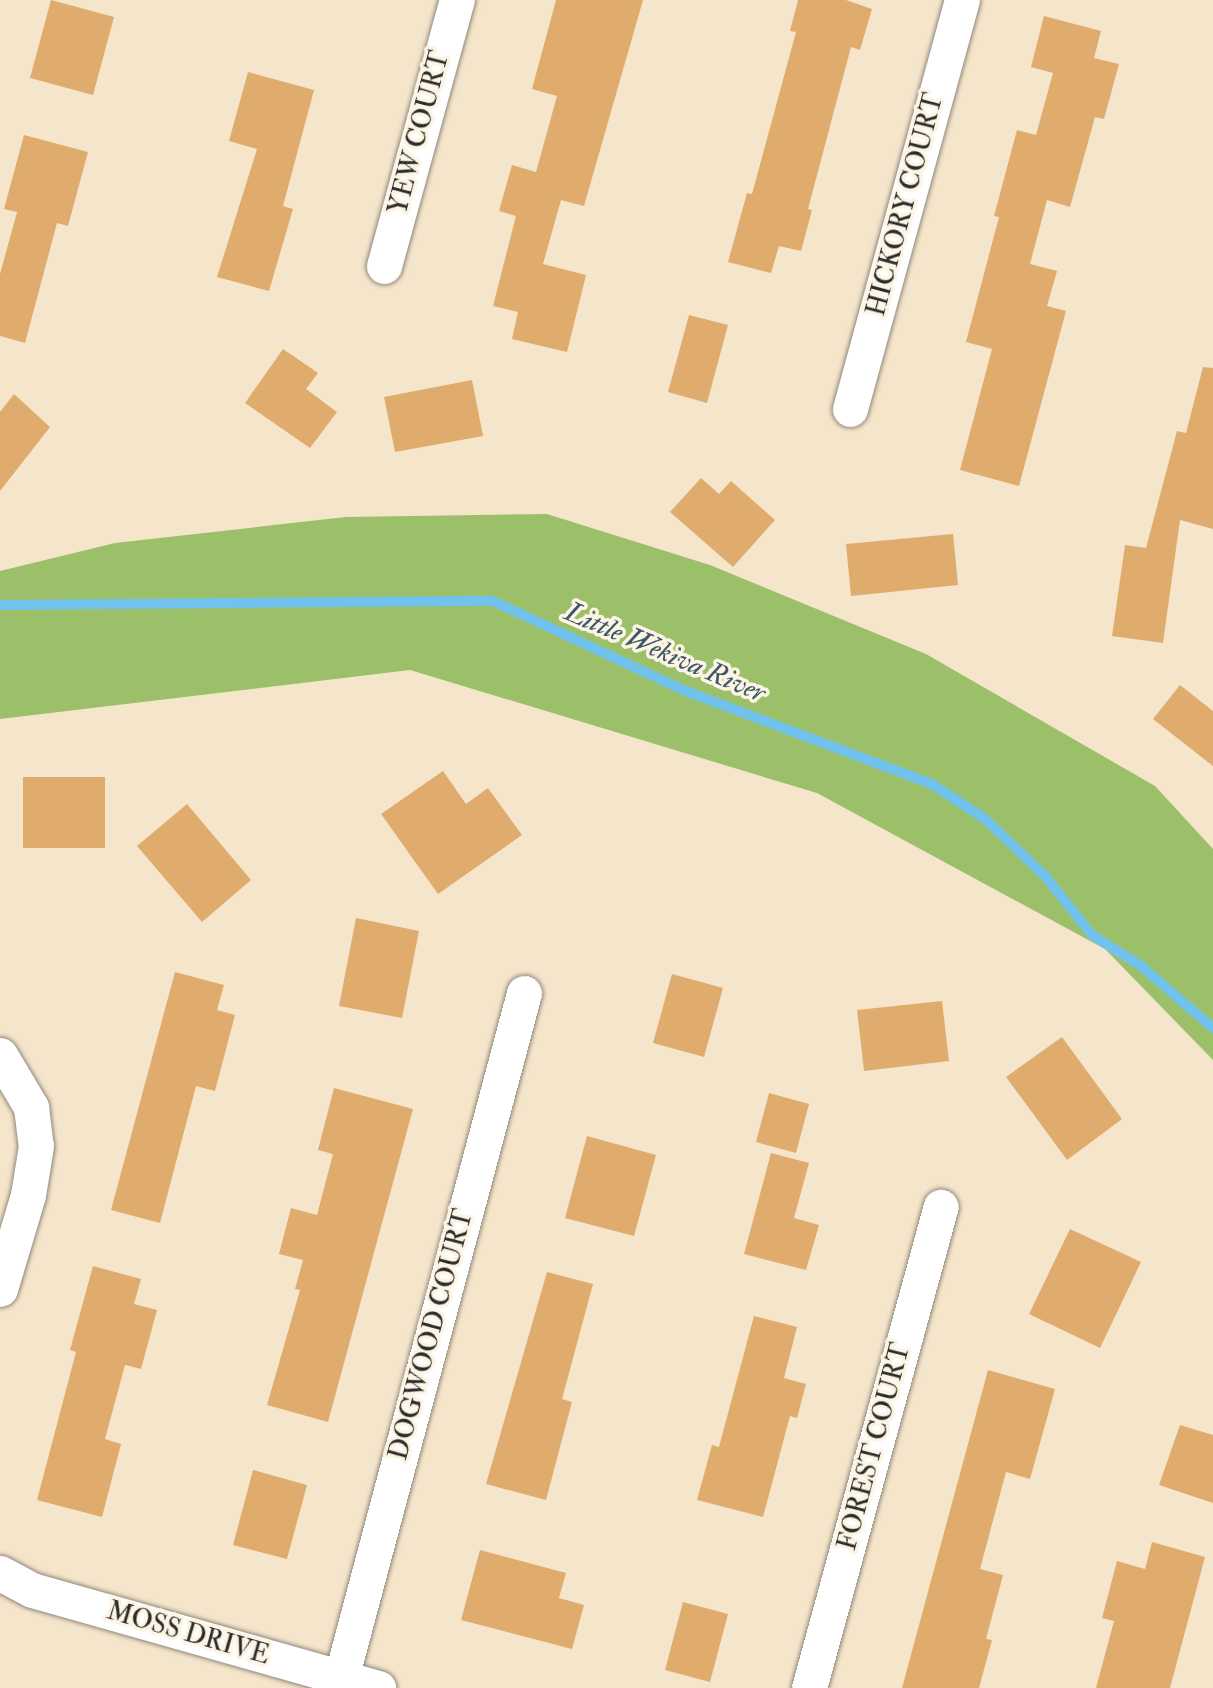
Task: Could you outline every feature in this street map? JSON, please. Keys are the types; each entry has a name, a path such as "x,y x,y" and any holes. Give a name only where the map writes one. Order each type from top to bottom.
{"street":[{"name":"YEW COURT","path":"384,265 457,0"},
{"name":"HICKORY COURT","path":"850,409 962,0"},
{"name":"DOGWOOD COURT","path":"341,1678 524,993"},
{"path":"0,1055 31,1107 36,1146 28,1195 0,1289"},
{"name":"FOREST COURT","path":"808,1688 941,1207"},
{"name":"MOSS DRIVE","path":"0,1573 32,1590 378,1688"}],"green space":[{"path":"547,514 710,565 926,654 1155,786 1213,849 1213,1060 1105,949 817,793 410,670 0,719 0,571 115,543 346,517"}],"building":[{"path":"51,0 114,17 93,95 30,78"},
{"path":"556,0 643,0 584,206 561,200 543,264 586,275 567,352 512,339 518,312 493,306 516,216 499,211 512,165 536,172 557,96 532,89"},
{"path":"798,0 846,0 872,9 860,50 851,47 808,209 812,210 801,251 779,246 771,273 728,262 747,193 752,194 796,32 790,31"},
{"path":"1044,16 1101,31 1094,58 1119,64 1104,119 1095,117 1070,207 1047,200 1030,264 1057,271 1047,306 1066,311 1019,486 960,470 992,349 966,342 999,217 994,216 1017,130 1036,135 1053,73 1031,67"},
{"path":"248,72 314,90 283,206 293,209 269,291 217,277 257,149 229,141"},
{"path":"24,135 88,152 68,226 57,223 25,343 0,336 0,274 17,212 4,209"},
{"path":"689,315 728,325 707,403 668,392"},
{"path":"283,349 318,373 306,389 337,412 310,448 245,403"},
{"path":"1203,367 1213,368 1213,529 1180,520 1163,643 1112,636 1125,545 1146,548 1177,431 1186,433"},
{"path":"472,380 483,436 395,452 384,397"},
{"path":"14,394 50,427 0,491 0,412"},
{"path":"701,478 719,494 731,481 775,520 733,567 670,512"},
{"path":"953,534 958,585 851,596 846,544"},
{"path":"1180,685 1213,711 1213,766 1153,719"},
{"path":"443,771 466,804 488,788 522,835 438,894 381,814"},
{"path":"23,777 105,777 105,848 23,848"},
{"path":"187,804 251,880 202,922 137,846"},
{"path":"356,918 419,931 402,1018 339,1006"},
{"path":"175,972 224,985 217,1010 235,1015 215,1091 196,1086 160,1223 111,1210"},
{"path":"672,974 723,988 704,1057 653,1043"},
{"path":"942,1001 949,1061 864,1071 857,1010"},
{"path":"1062,1037 1122,1119 1067,1160 1006,1077"},
{"path":"334,1088 413,1109 328,1422 267,1405 300,1290 295,1289 303,1260 279,1254 291,1208 317,1215 333,1154 318,1150"},
{"path":"769,1093 809,1104 796,1153 756,1142"},
{"path":"587,1136 656,1155 634,1236 565,1218"},
{"path":"771,1153 809,1163 794,1218 819,1225 806,1270 744,1254"},
{"path":"1070,1229 1141,1262 1100,1348 1029,1314"},
{"path":"93,1266 141,1279 134,1304 157,1310 141,1369 125,1365 105,1439 121,1444 102,1517 37,1500 76,1352 70,1350"},
{"path":"547,1272 593,1284 562,1399 572,1402 546,1500 486,1484"},
{"path":"754,1316 797,1327 784,1378 806,1384 797,1418 790,1416 763,1517 697,1500 712,1445 719,1447"},
{"path":"988,1370 1055,1389 1030,1479 1006,1472 980,1569 1003,1575 986,1639 992,1640 979,1688 902,1688"},
{"path":"1180,1425 1213,1435 1213,1503 1159,1485"},
{"path":"253,1470 307,1485 287,1559 233,1545"},
{"path":"1152,1542 1205,1557 1170,1688 1096,1688 1114,1621 1102,1618 1117,1561 1145,1569"},
{"path":"480,1550 566,1573 559,1598 584,1605 572,1649 461,1620"},
{"path":"683,1602 728,1614 710,1682 665,1670"}],"waterway":[{"name":"Little Wekiva River","path":"0,605 493,601 683,690 932,784 985,819 1046,877 1092,935 1140,965 1213,1028"}]}
